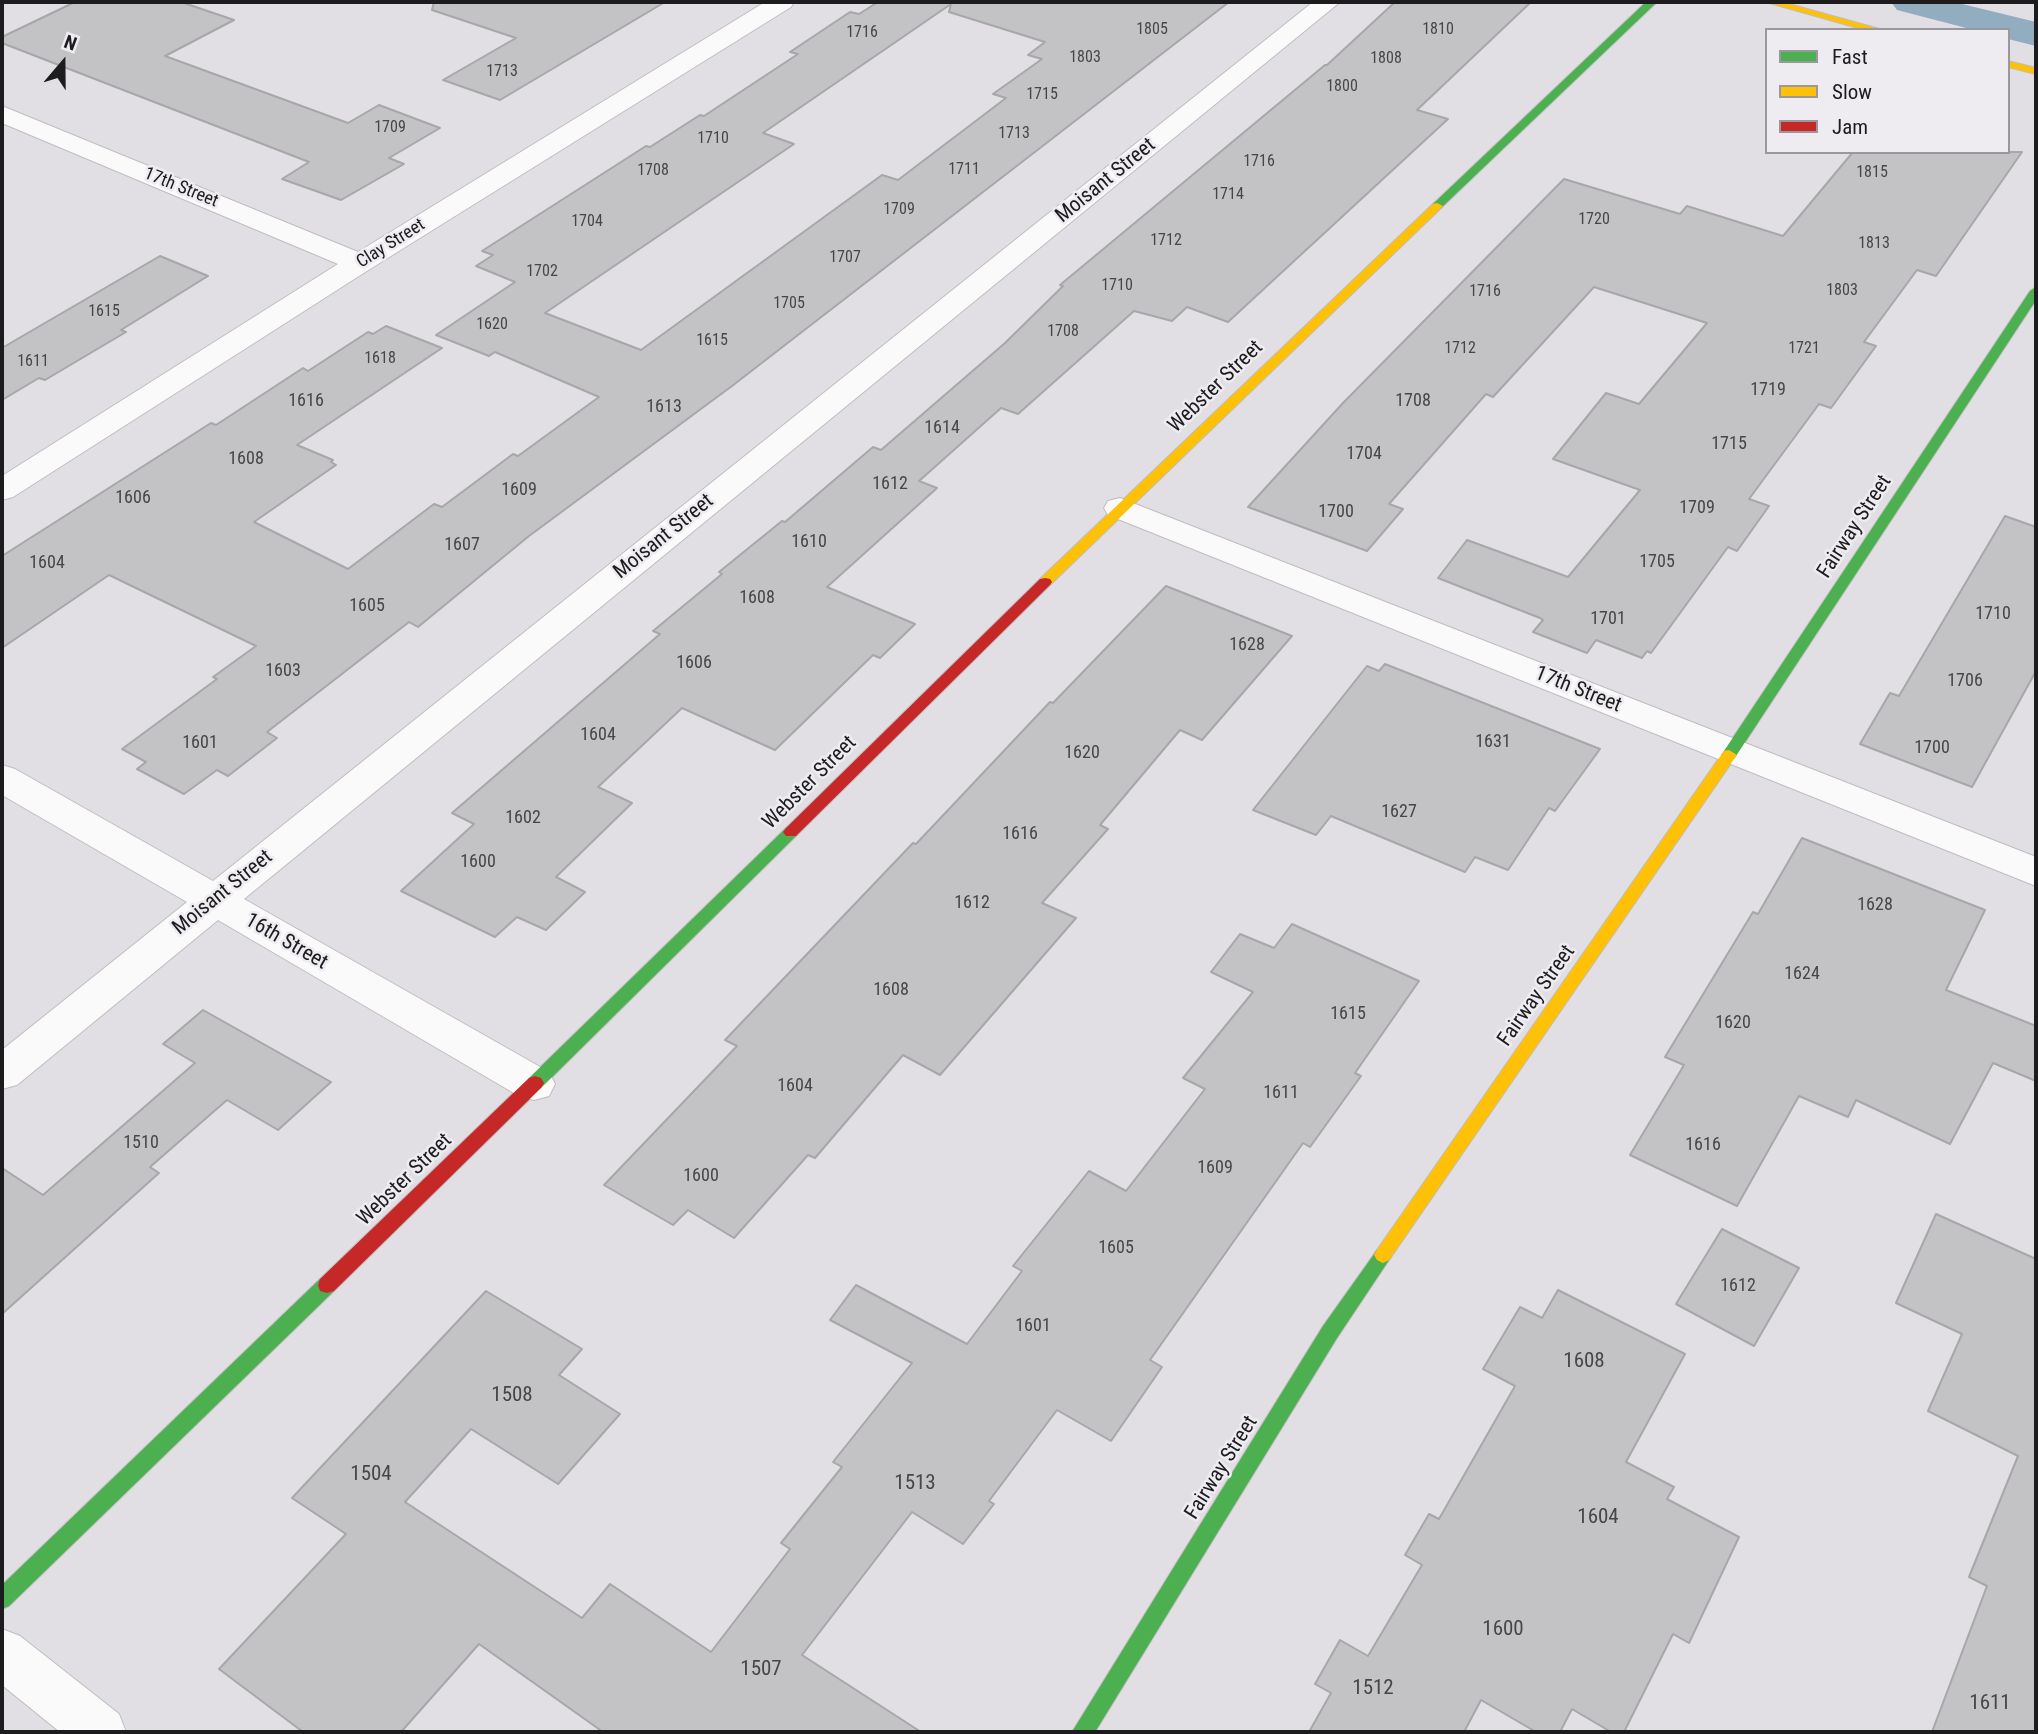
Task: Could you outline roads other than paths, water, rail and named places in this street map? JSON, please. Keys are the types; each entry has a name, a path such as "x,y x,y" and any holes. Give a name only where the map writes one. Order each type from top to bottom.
{"street":[{"name":"Moisant Street","path":"2,1073 1328,2"},
{"name":"Webster Street","path":"2,1599 534,1084 1120,508 1652,2"},
{"path":"1771,2 1870,28"},
{"name":"Clay Street","path":"2,490 360,262 776,3"},
{"path":"2010,64 2036,71"},
{"name":"17th Street","path":"2,114 360,262"},
{"name":"Fairway Street","path":"1083,1732 1330,1332 1732,751 2036,291"},
{"name":"17th Street","path":"1120,508 2036,872"},
{"name":"16th Street","path":"2,778 534,1084"},
{"path":"2,1653 100,1732"}],"waterway":[{"path":"1910,2 2036,34"}]}
